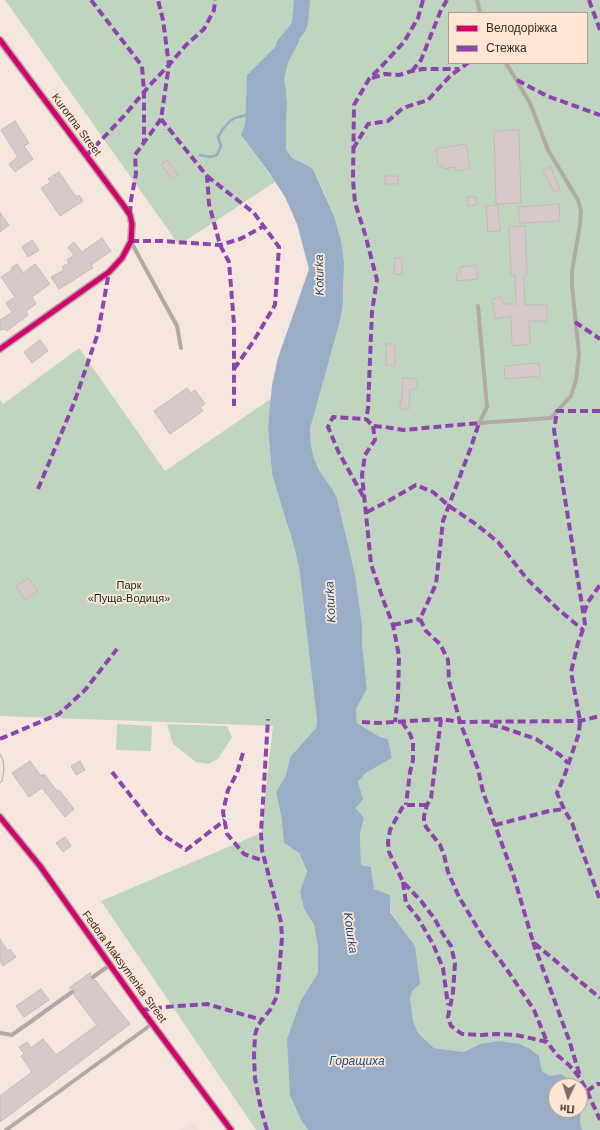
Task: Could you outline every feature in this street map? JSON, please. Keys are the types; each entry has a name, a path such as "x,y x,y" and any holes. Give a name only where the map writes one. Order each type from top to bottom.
{"street":[{"name":"Kurortna Street","path":"0,40 130,215 132,224 131,241"},
{"path":"0,349 109,272 122,258 131,241"},
{"name":"Fedora Maksymenka Street","path":"0,817 40,866 110,965 231,1130"}],"lane":[{"path":"476,0 480,12"},
{"path":"478,306 487,407 479,423 551,418 571,396 576,380 579,354 572,271 580,225 580,211 578,200 548,150 530,103 507,64"},
{"path":"131,241 177,326 181,348"},
{"path":"93,977 110,965"},
{"path":"0,1033 12,1035 72,992"},
{"path":"6,1130 152,1023"}],"shaded area":[{"path":"191,1121 198,1130 179,1130"}],"green space":[{"path":"5,0 600,0 600,1130 582,1130 580,1123 580,1118 588,1118 588,1078 562,1078 550,1076 542,1071 539,1056 480,1044 464,1052 434,1048 418,1033 413,1020 410,998 413,990 415,946 390,911 389,895 374,889 371,867 361,865 360,834 364,818 356,808 358,782 366,773 392,758 388,739 380,737 357,723 356,709 367,689 362,643 362,625 355,574 337,498 319,470 311,446 310,429 340,321 343,304 344,282 334,216 320,183 313,169 292,158 286,149 287,105 284,79 287,62 299,42 298,28 292,30 247,75 245,124 241,135 275,182 179,245"},
{"name":"Парк «Пуща-Водиця»","path":"79,348 165,471 272,398 268,428 272,474 291,535 299,567 317,721 316,728 290,757 286,775 276,792 281,815 284,843 299,853 307,871 300,892 304,909 314,925 318,948 318,973 301,1000 301,1120 308,1130 256,1130 101,901 261,833 273,726 0,716 0,400 3,404"},
{"path":"117,724 152,726 151,751 116,750"},
{"path":"167,724 227,726 232,737 218,759 208,764 196,762 173,744"}],"water":[{"name":"Горащиха","path":"298,28 299,42 288,62 284,79 287,105 286,149 292,158 313,169 334,216 341,241 344,263 343,304 340,321 310,429 311,446 319,470 337,498 355,574 362,625 362,643 367,689 356,709 357,723 380,737 388,739 392,758 366,773 358,782 363,799 356,808 364,818 360,834 361,865 371,867 374,889 390,895 390,912 415,946 420,984 413,990 410,998 413,1020 418,1033 434,1048 464,1052 480,1044 499,1041 520,1044 530,1049 539,1056 542,1071 550,1076 561,1074 567,1078 548,1078 548,1118 580,1118 582,1130 308,1130 301,1120 290,1095 287,1039 301,1000 318,973 318,948 314,925 304,909 300,892 307,871 299,853 284,843 281,815 276,792 286,775 290,757 316,728 317,721 299,567 291,535 272,474 268,428 272,385 278,358 309,269 297,224 285,197 241,135 245,124 247,75 292,30"}],"building":[{"path":"15,121 29,143 24,146 33,159 15,172 9,164 18,157 1,130"},
{"path":"519,130 521,203 496,204 494,131"},
{"path":"466,144 470,169 456,171 455,167 444,169 443,165 438,165 436,149"},
{"path":"167,160 178,175 172,179 161,164"},
{"path":"550,166 560,189 554,192 543,170"},
{"path":"59,172 76,197 79,195 83,201 60,216 41,188 51,182 48,179"},
{"path":"385,176 398,176 398,184 385,184"},
{"path":"467,197 476,197 476,205 468,206"},
{"path":"559,204 560,221 520,223 518,207"},
{"path":"498,205 500,231 488,232 486,206"},
{"path":"0,213 9,225 0,232"},
{"path":"525,226 527,275 524,275 525,305 547,305 547,321 529,321 530,344 512,346 511,316 495,319 492,299 501,297 503,304 516,304 515,275 511,275 509,227"},
{"path":"102,238 111,251 91,265 93,268 59,289 51,277 64,270 62,267 69,263 67,260 74,255 68,247 74,242 82,252"},
{"path":"32,240 39,250 28,257 22,247"},
{"path":"395,258 402,259 402,275 394,274"},
{"path":"17,264 23,273 35,264 50,284 32,297 36,304 26,311 28,315 7,331 6,329 0,330 0,320 12,312 6,303 15,297 1,277 12,270 11,268"},
{"path":"476,265 478,279 457,281 456,274 460,273 460,267"},
{"path":"40,340 48,351 32,363 24,352"},
{"path":"386,344 395,344 395,365 386,365"},
{"path":"539,363 540,376 505,379 504,366"},
{"path":"403,378 417,379 417,389 410,389 409,409 400,409 400,401 402,401"},
{"path":"187,388 191,393 195,390 205,404 200,407 203,411 170,434 154,411"},
{"path":"28,578 38,591 25,600 16,586"},
{"path":"30,761 41,776 44,774 74,809 65,817 42,788 29,797 12,773"},
{"path":"80,761 85,770 76,775 71,766"},
{"path":"65,837 71,846 63,852 56,843"},
{"path":"0,939 8,951 10,949 16,957 3,966 0,961"},
{"path":"90,973 90,979 95,980 130,1024 0,1122 0,1096 32,1072 21,1056 24,1054 19,1047 27,1042 31,1048 43,1039 56,1055 97,1025 74,995 75,990 69,988"},
{"path":"41,989 49,1000 24,1017 16,1006"}],"waterway":[{"name":"Koturka","path":"284,45 298,28 302,0"},
{"path":"200,155 210,157 217,155 221,146 218,137 223,129 235,118 247,115"}],"tram line":[{"path":"0,754 3,760 4,769 2,781 0,783"}],"marked path":[{"path":"91,0 142,66 144,92 144,143"},
{"path":"86,156 169,65 163,20 158,0"},
{"path":"130,214 136,174 135,155 161,119 169,65 186,45 204,29 214,10 215,0"},
{"path":"423,0 418,18 404,42 369,79 354,105 353,180 355,203 377,280 372,311 368,409 366,419 373,426 403,430 479,423 443,521 436,584 420,619 426,631 440,644 448,660 449,681 460,722 478,769 483,792 514,877 533,942 600,998"},
{"path":"412,71 421,60 441,10 447,0"},
{"path":"589,0 600,30"},
{"path":"353,149 368,124 388,121 403,108 428,100 450,76 467,64"},
{"path":"372,78 385,74 399,75 422,69 459,69"},
{"path":"517,80 547,96 600,115"},
{"path":"161,119 207,176 209,204 220,245 229,262 234,324 234,406"},
{"path":"207,176 254,213 279,247 275,305 253,342 234,369"},
{"path":"131,241 162,241 220,245 240,239 264,226"},
{"path":"38,489 74,403 98,333 109,272"},
{"path":"575,322 600,339"},
{"path":"600,411 557,411 554,430 585,624 578,643 571,672 580,721 579,733 557,793 572,823 600,900"},
{"path":"363,496 339,453 328,427 333,417 366,419"},
{"path":"373,426 375,440 365,455 362,475 371,564 393,625 399,656 398,697 395,722"},
{"path":"367,512 416,485 433,492 449,506 477,525 498,542 527,579 558,609 583,630"},
{"path":"584,613 588,602 600,585"},
{"path":"393,625 420,619"},
{"path":"0,739 59,714 85,690 117,649"},
{"path":"362,722 379,723 441,719 460,722 580,721 600,716"},
{"path":"267,1130 255,1078 255,1035 258,1025 270,1010 277,996 282,938 281,922 262,850 261,833 268,719"},
{"path":"441,719 431,798 427,805 424,822 426,827 440,845 448,872 459,897 483,937 534,1010 547,1042"},
{"path":"402,722 410,734 413,742 413,760 406,805"},
{"path":"490,725 501,727 536,739 560,755 568,763"},
{"path":"243,753 237,773 228,790 223,812 227,834 244,854 264,861"},
{"path":"112,772 160,833 186,850 225,820"},
{"path":"427,805 406,805 402,808 390,830 388,842 389,852 403,882 421,901 434,918 451,946 455,963 453,992 448,1017 451,1026 462,1034 516,1035 547,1042 557,1055 569,1065 580,1078 600,1120"},
{"path":"495,825 549,811 564,809"},
{"path":"403,882 406,903 418,918 433,944 443,968 448,1005"},
{"path":"533,942 569,1040 580,1076"},
{"path":"142,1010 207,1004 262,1020"},
{"path":"588,1090 597,1084 600,1084"}],"cycle path":[{"path":"0,40 124,206 130,215 132,224 131,241 122,258 109,272 0,349"},
{"path":"0,817 40,866 142,1010 231,1130"}]}
